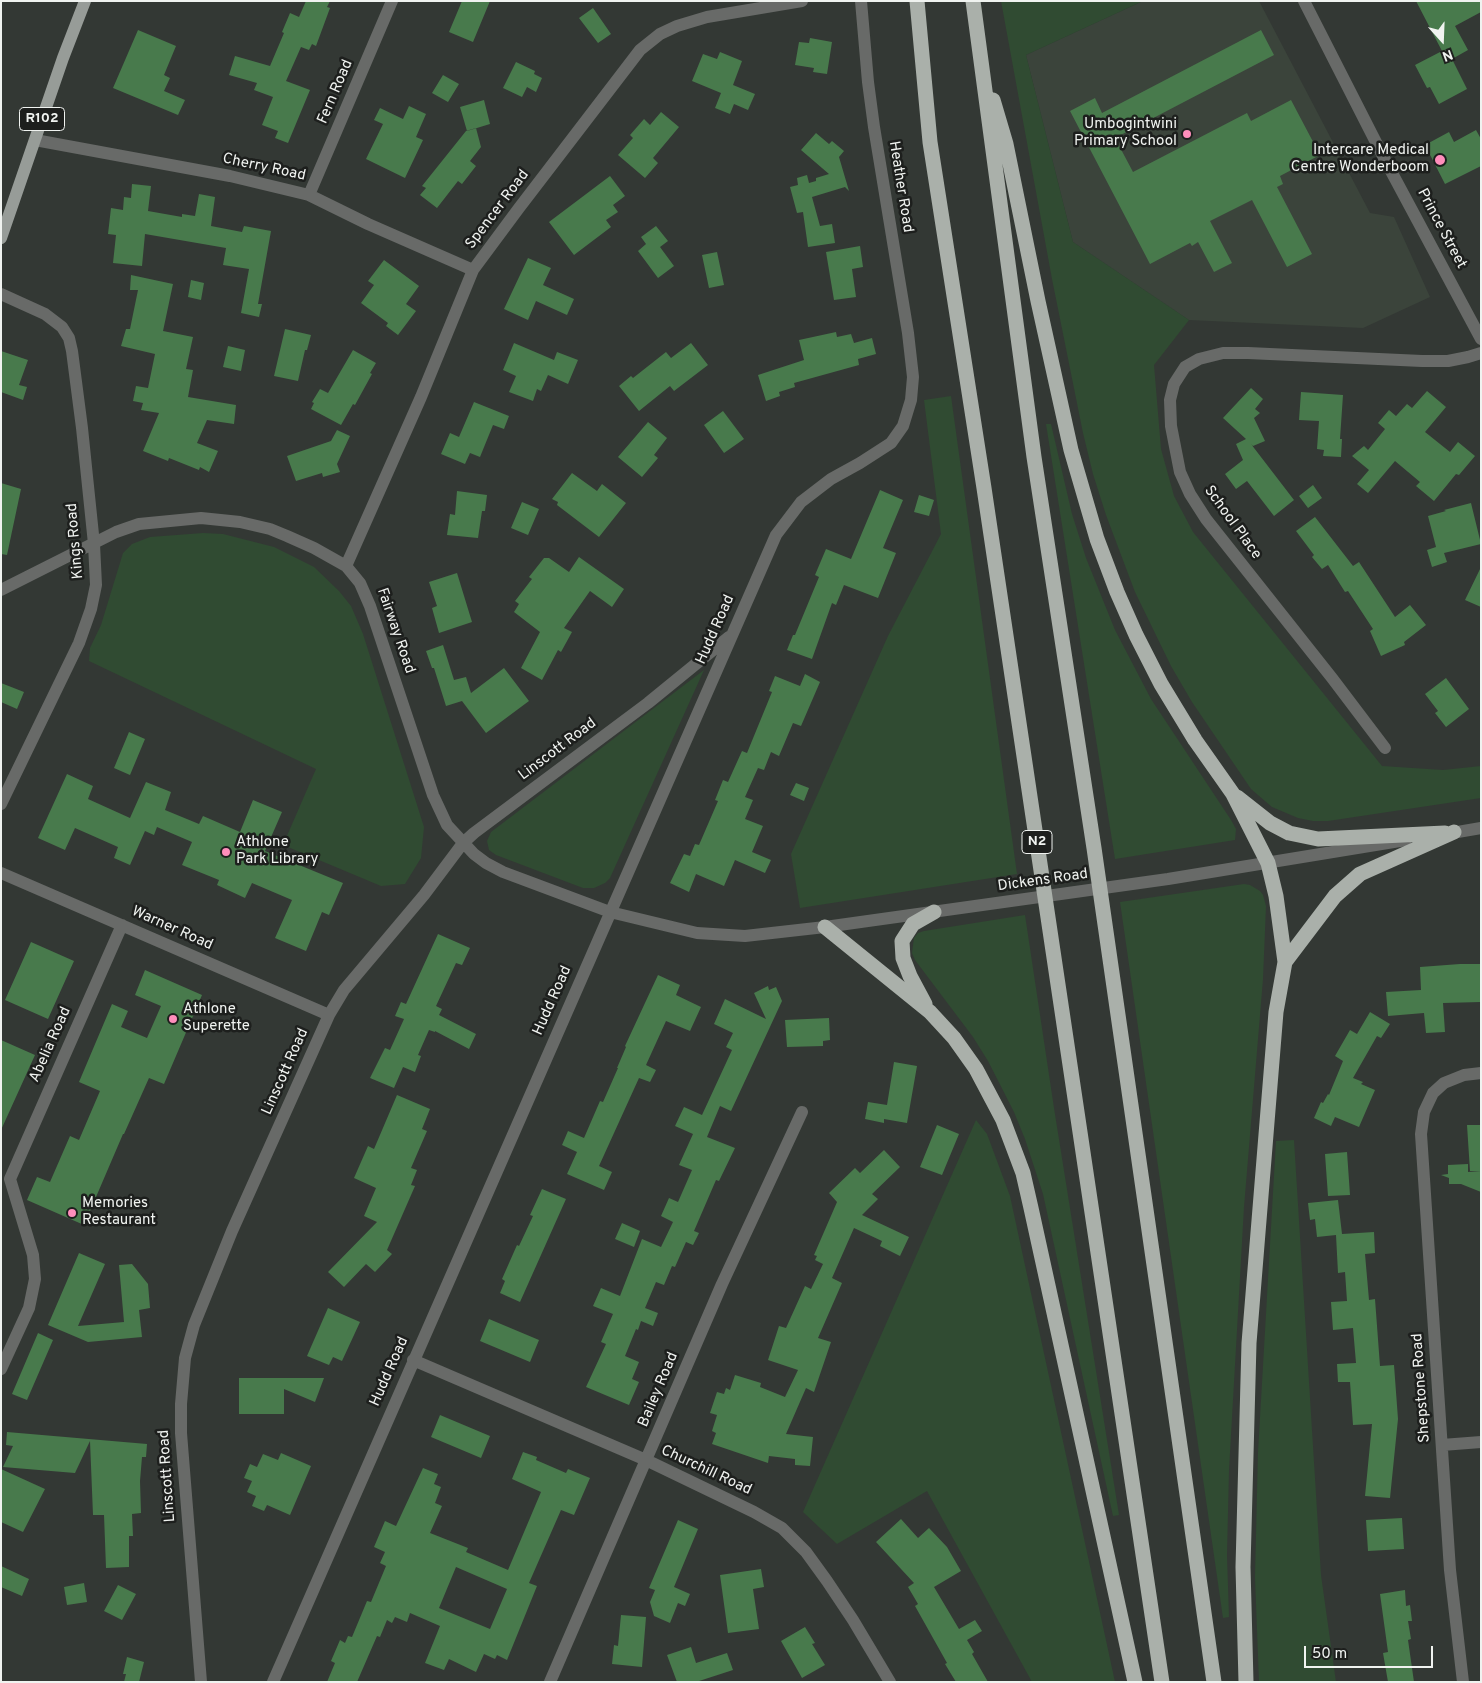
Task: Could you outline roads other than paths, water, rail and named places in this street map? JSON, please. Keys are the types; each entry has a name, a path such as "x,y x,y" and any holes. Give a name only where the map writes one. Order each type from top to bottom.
{"highway":[{"name":"N2","path":"917,1 930,142 987,508 1162,1682"},
{"path":"973,1 1034,457 1096,857 1214,1682"},
{"path":"982,73 997,110 1006,144 1071,450 1097,539 1136,635 1161,684 1195,740 1233,794 1268,863 1276,896 1285,962 1276,1012 1248,1343 1243,1567 1246,1682"},
{"path":"1233,794 1270,823 1290,833 1318,839 1454,832"},
{"path":"1285,962 1334,896 1360,874 1454,832"},
{"path":"930,1012 910,976 903,958 902,941 913,924 934,912"},
{"path":"825,927 930,1012 954,1038 976,1069 1003,1120 1022,1173 1061,1340 1136,1682"}],"main road":[{"name":"R102","path":"1,238 63,58 85,1"}],"street":[{"name":"Fern Road","path":"309,195 392,1"},
{"name":"Spencer Road","path":"346,566 421,397 473,270 640,50 660,34 677,26 707,17 802,1"},
{"name":"Heather Road","path":"861,1 871,100 908,333 913,377"},
{"name":"Prince Street","path":"1304,1 1384,158 1481,339"},
{"name":"Cherry Road","path":"35,140 230,176 309,195 368,224 473,270"},
{"name":"Kings Road","path":"1,294 45,314 62,327 69,338 82,428 94,544 96,584 91,609 79,643 1,804"},
{"name":"School Place","path":"1385,748 1206,519 1190,494 1180,472 1171,426 1170,400 1174,384 1185,367 1199,359 1223,353 1431,361 1455,360 1481,353"},
{"name":"Hudd Road","path":"273,1682 776,535 801,502 831,479 891,443 903,426 911,400 913,377"},
{"name":"Fairway Road","path":"1,590 116,532 139,524 201,518 240,522 270,529 314,548 346,566 360,583 370,606 433,795 447,826 462,843 486,863 504,872 610,912"},
{"name":"Linscott Road","path":"201,1682 180,1433 185,1358 194,1324 232,1231 329,1015 344,990 424,895 462,843 648,703 732,635"},
{"name":"Dickens Road","path":"610,912 697,933 745,936 983,906 1168,879 1481,828"},
{"name":"Warner Road","path":"1,873 329,1015"},
{"name":"Abelia Road","path":"6,1182 122,925"},
{"name":"Shepstone Road","path":"1463,1682 1450,1570 1421,1134 1424,1112 1433,1093 1444,1082 1464,1075 1481,1073"},
{"name":"Bailey Road","path":"550,1682 722,1284 802,1112"},
{"path":"1,1369 29,1308 35,1279 34,1255 6,1182"},
{"name":"Churchill Road","path":"413,1360 646,1460 754,1512 782,1528 806,1552 827,1581 890,1682"},
{"path":"1442,1445 1481,1442"}],"place":[{"name":"Umbogintwini Primary School","path":"1187,134"},
{"name":"Intercare Medical Centre Wonderboom","path":"1440,160"},
{"name":"Athlone Park Library","path":"226,852"},
{"name":"Athlone Superette","path":"173,1019"},
{"name":"Memories Restaurant","path":"72,1213"}]}
